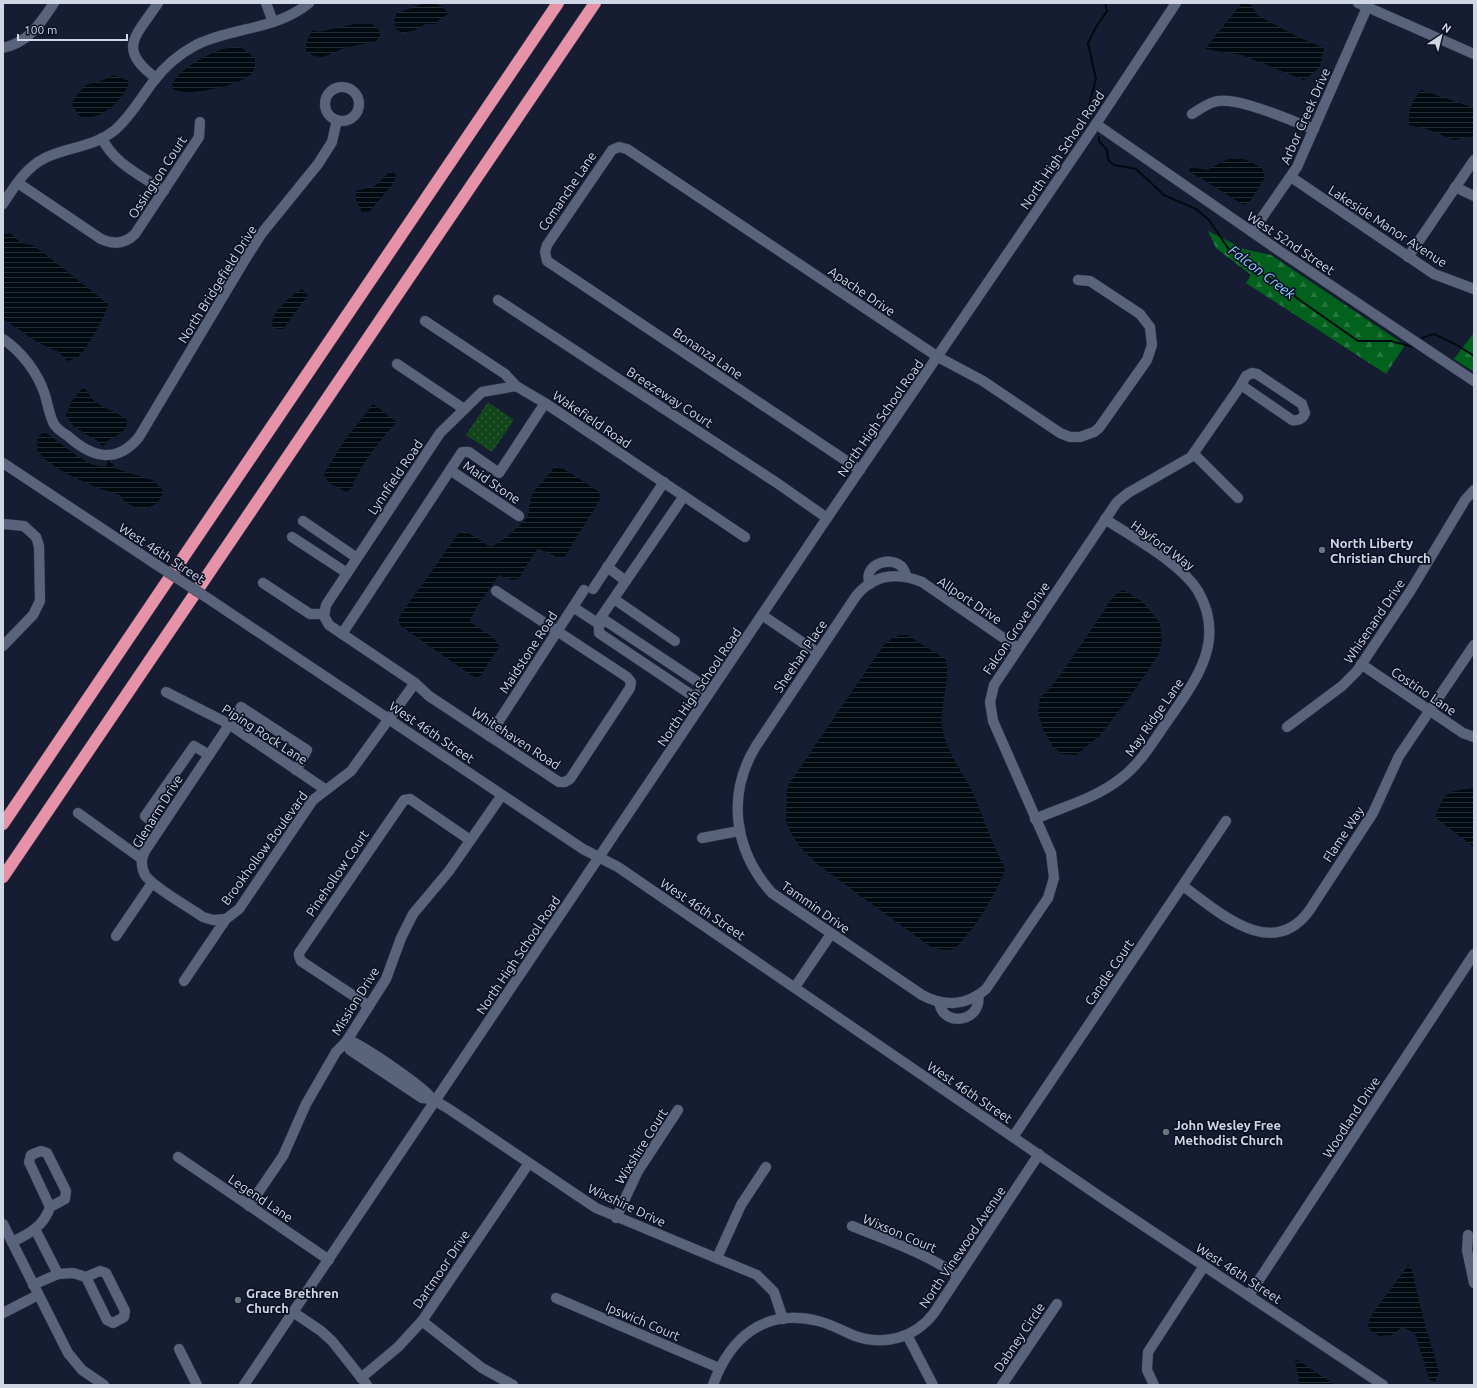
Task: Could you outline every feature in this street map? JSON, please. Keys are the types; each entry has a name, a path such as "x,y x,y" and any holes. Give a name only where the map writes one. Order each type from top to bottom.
{"highway":[{"path":"3,824 558,3"},
{"path":"3,877 595,3"}],"street":[{"path":"3,48 17,44 31,35 54,3"},
{"path":"156,78 138,63 134,57 133,47 137,34 158,3"},
{"path":"266,3 273,22"},
{"path":"3,204 32,167 43,159 87,145 114,131 129,116 156,78 180,56 207,40 273,22 295,13 309,3"},
{"name":"North High School Road","path":"244,1385 434,1100 600,857 704,694 762,615 1096,124 1176,3"},
{"path":"1365,4 1474,54"},
{"name":"Arbor Creek Drive","path":"1252,232 1279,192 1291,178 1314,129 1365,4"},
{"path":"1192,114 1214,102 1232,102 1249,106 1314,129"},
{"name":"North Bridgefield Drive","path":"3,339 23,357 34,372 42,388 55,425 88,452 98,455 111,454 124,449 139,437 262,233 318,164 332,142 337,120"},
{"name":"Ossington Court","path":"18,183 101,239 111,243 126,241 135,234 199,137 200,122"},
{"name":"West 52nd Street","path":"1096,124 1252,232 1474,381"},
{"path":"102,138 109,151 118,160 164,191"},
{"name":"Apache Drive","path":"619,147 627,149 938,357 983,381 1063,435 1080,437 1095,431 1102,425 1148,358 1151,350 1152,337 1149,325 1140,314 1090,281 1078,280"},
{"name":"Comanche Lane","path":"545,256 547,245 607,156 614,149 619,147"},
{"path":"1408,257 1474,160"},
{"name":"Lakeside Manor Avenue","path":"1291,178 1434,274 1474,289"},
{"path":"1455,188 1474,196"},
{"name":"Bonanza Lane","path":"545,256 549,263 860,470"},
{"name":"Breezeway Court","path":"498,300 777,483 827,518"},
{"name":"Wakefield Road","path":"425,321 505,374 516,386 545,403 745,537"},
{"path":"397,364 464,409"},
{"name":"Falcon Grove Drive","path":"978,995 978,1005 974,1012 962,1019 948,1016 940,1008 939,1002 962,1002 978,995 990,984 1051,891 1054,878 1053,860 992,721 990,702 994,685 1105,519 1124,495 1184,462 1194,454 1241,385 1248,375 1257,374 1302,404 1305,409 1304,416 1298,420 1292,420 1241,385"},
{"name":"Lynnfield Road","path":"324,614 326,605 440,434 483,392 516,386"},
{"path":"342,634 462,452 465,451 499,472 545,403"},
{"path":"1194,454 1238,498"},
{"name":"West 46th Street","path":"3,463 502,795 583,848 618,868 795,987 1013,1137 1383,1385"},
{"name":"Maid Stone","path":"450,470 519,516"},
{"path":"573,607 607,567 664,482"},
{"name":"Whisenand Drive","path":"1286,727 1342,686 1361,664 1411,590 1465,500 1474,490"},
{"path":"598,623 684,496"},
{"name":"Hayford Way","path":"1105,519 1182,571 1198,591 1208,619"},
{"path":"303,521 357,558"},
{"path":"3,524 24,526 36,537 39,546 40,601 33,615 3,646"},
{"path":"292,537 347,573"},
{"name":"Allport Drive","path":"870,584 868,577 873,567 885,561 893,562 902,566 906,576"},
{"path":"607,567 626,581"},
{"name":"Allport Drive","path":"894,576 906,576 922,582 1018,648"},
{"name":"Sheehan Place","path":"755,747 856,596 870,584 881,578 894,576"},
{"path":"263,583 310,614 324,614"},
{"path":"496,591 558,631"},
{"path":"614,599 675,640"},
{"name":"Maidstone Road","path":"489,736 573,607 598,623 606,621 655,653 701,684 704,694 693,696 599,633 598,623"},
{"name":"Whitehaven Road","path":"324,614 329,625 415,683 429,696 559,782 565,782 570,779 630,688 631,682 627,677 558,631"},
{"path":"762,615 818,653"},
{"name":"May Ridge Lane","path":"1035,820 1111,786 1140,761 1201,669 1209,643 1208,619"},
{"name":"Flame Way","path":"1183,886 1238,924 1253,931 1275,932 1288,928 1297,923 1309,910 1367,824 1397,760 1474,644"},
{"path":"647,664 655,653"},
{"name":"Costino Lane","path":"1361,664 1463,732 1474,737"},
{"path":"389,720 415,683"},
{"name":"Piping Rock Lane","path":"166,692 229,724 326,790"},
{"name":"Glenarm Drive","path":"226,919 212,920 203,917 152,882 145,874 142,859 146,848 241,707 307,750 296,770"},
{"name":"Brookhollow Boulevard","path":"184,981 226,919 238,911 313,800 351,772 389,720"},
{"path":"160,828 145,816 194,746 209,755"},
{"name":"Tammin Drive","path":"755,747 746,765 739,787 737,814 739,832 748,858 766,885 778,897 831,934 922,995 939,1002"},
{"name":"Mission Drive","path":"250,1206 283,1156 306,1104 336,1052 346,1042 386,979 401,938 413,914 449,871 502,795"},
{"name":"Pinehollow Court","path":"369,1006 301,961 298,956 299,953 404,800 410,799 470,840"},
{"path":"78,813 142,859"},
{"name":"Candle Court","path":"1013,1137 1226,821"},
{"path":"702,838 739,832"},
{"path":"116,936 152,882"},
{"path":"795,987 831,934"},
{"name":"Woodland Drive","path":"1249,1294 1474,954"},
{"name":"Wixshire Drive","path":"346,1042 350,1050 422,1098 434,1100 579,1198 616,1218 748,1270 765,1282 778,1302 783,1319"},
{"name":"Wixshire Court","path":"616,1218 638,1171 678,1110"},
{"path":"12,1242 35,1229 43,1220 50,1207 65,1199 66,1191 47,1153 39,1151 31,1155 29,1162 50,1207"},
{"name":"North Vinewood Avenue","path":"713,1385 719,1368 732,1348 746,1334 767,1323 783,1319 800,1318 818,1321 856,1336 870,1339 886,1340 907,1335 930,1318 1039,1154"},
{"name":"Legend Lane","path":"178,1157 328,1260"},
{"name":"Dartmoor Drive","path":"364,1381 422,1321 529,1163"},
{"path":"717,1258 738,1211 766,1167"},
{"path":"3,1224 68,1353 89,1381 104,1385"},
{"name":"Wixson Court","path":"852,1226 913,1251 940,1264 958,1276"},
{"path":"35,1229 58,1274"},
{"path":"1468,1235 1467,1250 1474,1283"},
{"path":"1154,1385 1150,1380 1146,1368 1146,1360 1150,1347 1204,1266"},
{"path":"33,1285 58,1274 73,1273 86,1278 108,1322 113,1323 124,1317 125,1311 105,1271 100,1271 86,1278"},
{"path":"3,1313 38,1295"},
{"name":"Ipswich Court","path":"556,1298 719,1368"},
{"name":"Dabney Circle","path":"1002,1385 1057,1304"},
{"path":"294,1312 332,1341 364,1381"},
{"path":"422,1321 482,1368 513,1385"},
{"path":"907,1335 933,1385"},
{"path":"179,1349 197,1385"}],"green space":[{"path":"1208,231 1244,249 1271,255 1405,345 1386,374 1246,283 1251,275 1216,248"},
{"path":"1474,333 1474,372 1454,359"},
{"path":"488,402 514,420 492,452 466,435"}],"shaded area":[{"path":"425,3 435,4 442,7 448,14 436,24 425,24 415,30 403,33 396,29 394,21 397,13"},
{"path":"1242,3 1251,5 1257,15 1300,38 1324,48 1320,67 1304,80 1242,55 1205,49"},
{"path":"355,24 372,24 379,30 380,36 376,41 344,48 323,57 314,56 306,51 306,44 312,30 318,32"},
{"path":"241,47 255,59 253,71 245,78 225,86 201,91 189,92 173,89 172,84 176,78 189,66 205,56 221,50"},
{"path":"114,75 129,81 123,95 110,108 102,113 95,116 80,116 72,105 75,97 86,85 101,81"},
{"path":"1421,90 1474,108 1474,136 1454,140 1427,129 1409,125 1411,106"},
{"path":"1228,159 1244,159 1262,168 1265,177 1251,200 1244,205 1189,171 1190,167 1207,170"},
{"path":"390,172 396,174 394,182 370,211 362,212 356,200 356,191 375,186"},
{"path":"10,233 21,243 32,245 45,254 108,304 96,331 78,357 68,361 59,352 41,344 3,319 3,235"},
{"path":"302,289 308,295 283,329 273,327 272,322 277,311 287,300"},
{"path":"82,389 86,389 89,396 99,404 127,420 124,430 107,441 105,445 102,446 99,442 79,430 66,415 72,401"},
{"path":"373,404 397,422 371,453 359,472 352,488 346,492 328,482 324,474 345,440"},
{"path":"44,432 92,464 100,467 107,466 107,463 112,462 114,468 152,480 163,490 161,498 157,503 151,506 144,508 137,507 124,501 120,495 62,471 51,464 37,450 38,437"},
{"path":"559,466 598,491 601,498 565,556 559,558 537,549 518,579 512,580 499,575 479,603 470,620 473,624 494,639 499,647 478,678 471,675 401,626 399,623 399,617 458,534 466,531 490,547 498,543 526,519 529,514 532,495 554,468"},
{"path":"1123,590 1143,602 1160,623 1162,641 1159,654 1127,701 1100,735 1076,755 1063,754 1053,747 1043,729 1038,711 1040,698 1064,670 1110,601"},
{"path":"900,635 907,635 945,659 947,674 942,711 942,728 944,736 954,760 971,789 995,849 1005,868 998,886 975,925 959,945 950,950 942,950 931,947 817,864 800,847 791,833 786,821 787,787 883,646 891,639"},
{"path":"1474,788 1474,847 1435,817 1442,802 1448,794 1458,790"},
{"path":"1408,1265 1412,1270 1423,1318 1439,1372 1435,1382 1429,1379 1415,1333 1402,1327 1392,1335 1379,1336 1370,1330 1368,1325 1370,1318"},
{"path":"1295,1360 1299,1361 1335,1385 1300,1385"}],"waterway":[{"name":"Falcon Creek","path":"1090,119 1089,104 1096,79 1088,43 1096,27 1107,11 1105,3"},
{"name":"Falcon Creek","path":"1099,137 1099,141 1107,150 1108,160 1114,165 1136,169 1164,195 1196,209 1209,220 1230,251 1358,341 1391,341 1413,347"},
{"name":"Falcon Creek","path":"1422,338 1434,334 1457,345 1474,356"}],"place":[{"name":"North Liberty Christian Church","path":"1322,550"},
{"name":"John Wesley Free Methodist Church","path":"1166,1132"},
{"name":"Grace Brethren Church","path":"238,1300"}]}
